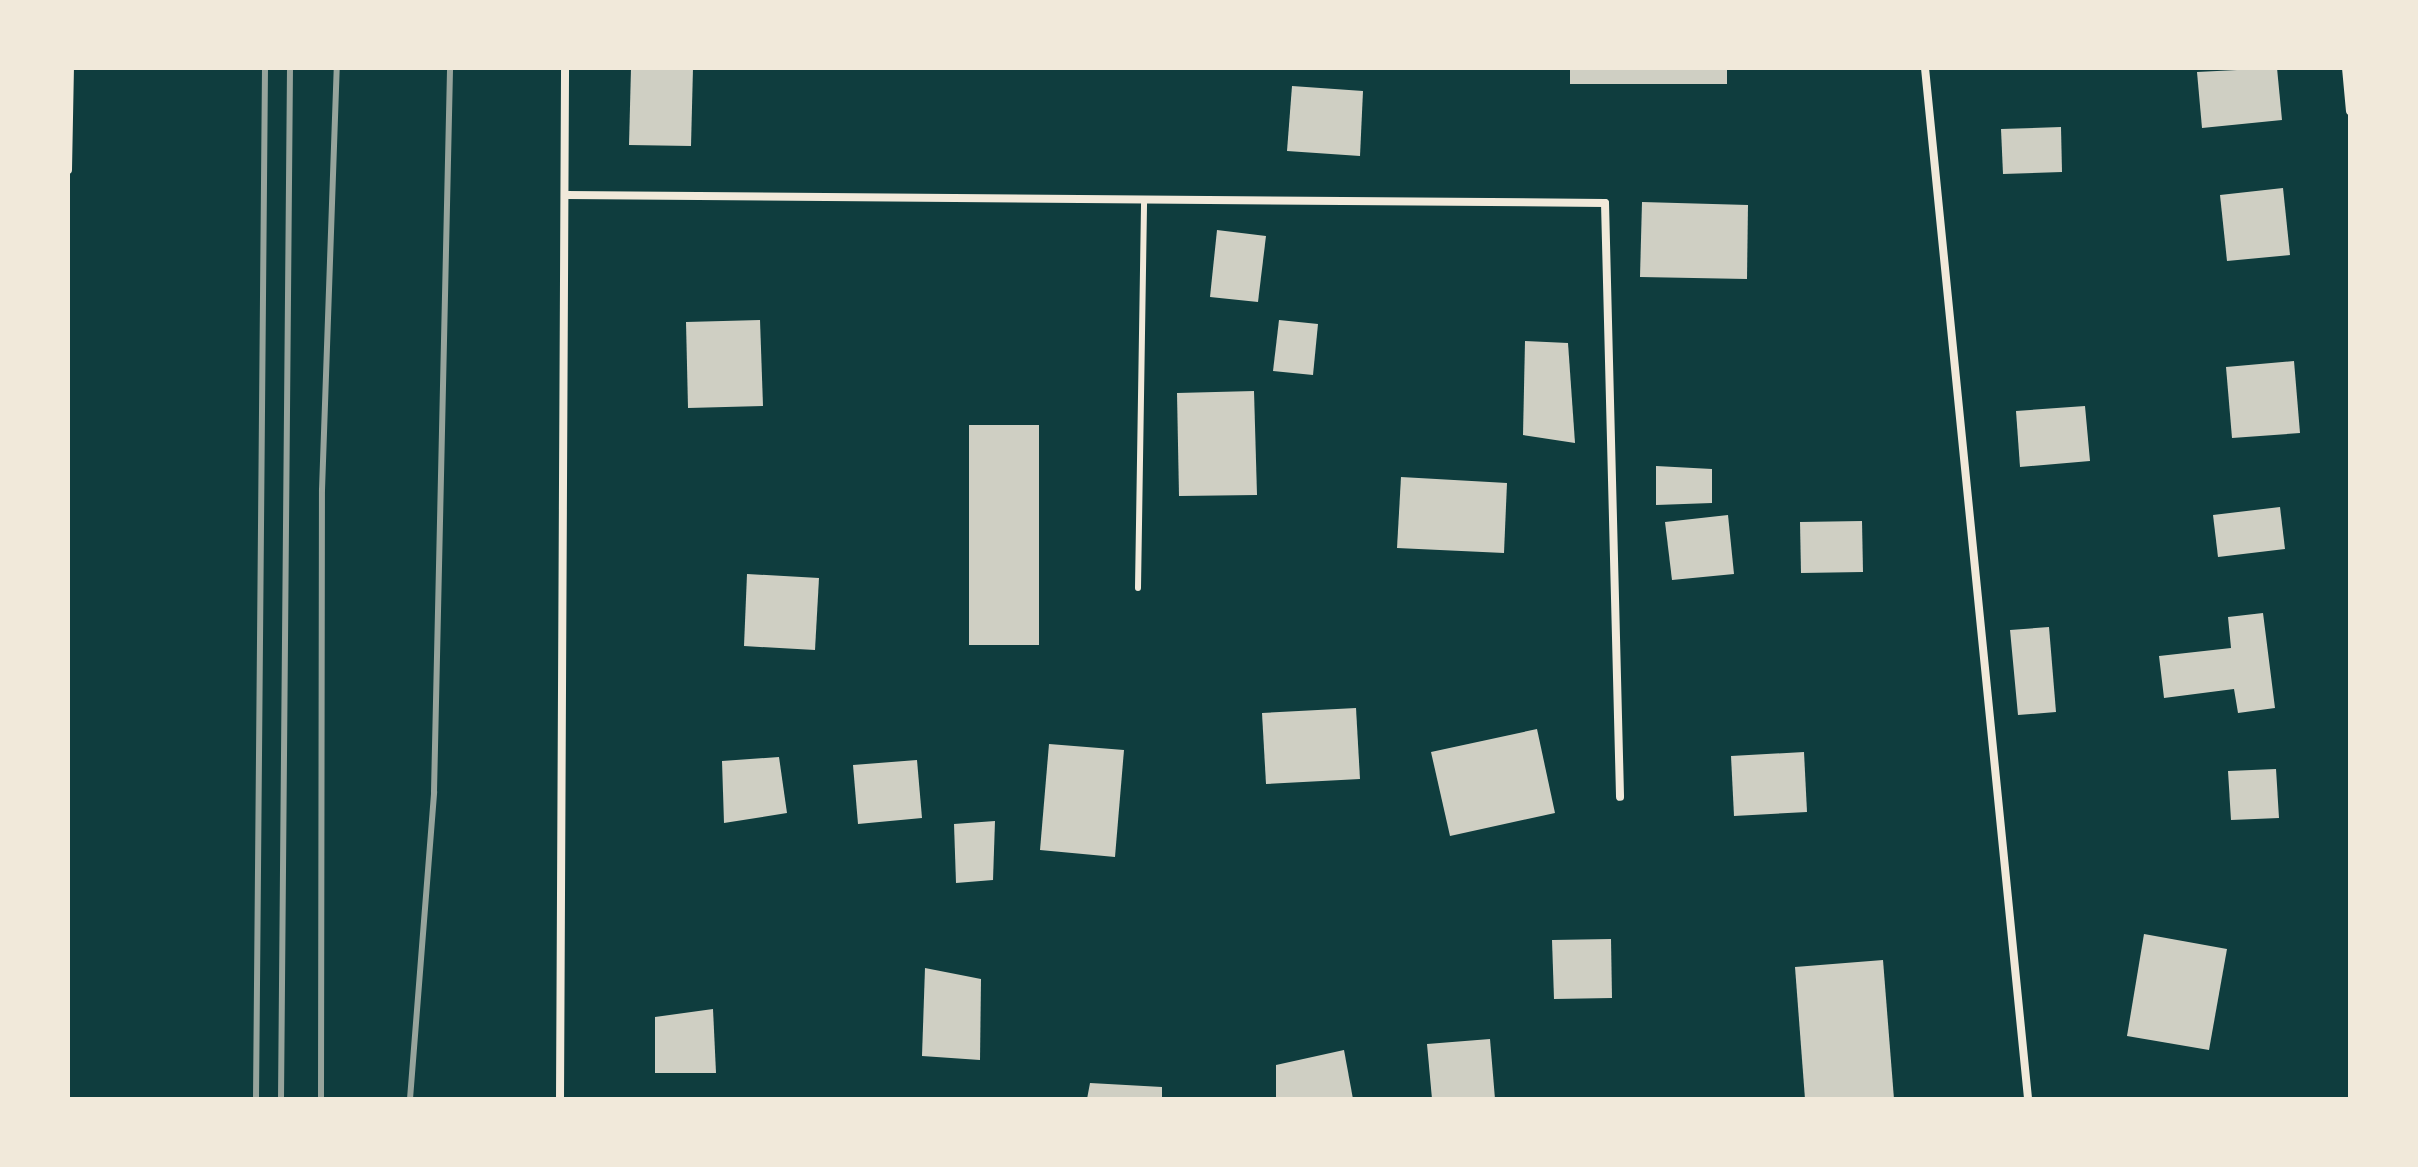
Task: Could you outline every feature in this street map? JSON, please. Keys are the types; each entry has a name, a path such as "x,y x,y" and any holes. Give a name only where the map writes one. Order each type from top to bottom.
{"street":[{"path":"68,170 70,68"},
{"path":"560,1099 565,68"},
{"path":"1925,68 2028,1099"},
{"path":"2346,68 2350,111"},
{"path":"566,195 1605,203 1620,797"}],"lane":[{"path":"1138,588 1144,199"}],"building":[{"path":"631,68 693,68 691,146 629,145"},
{"path":"1570,68 1727,68 1727,84 1570,84"},
{"path":"2277,68 2282,120 2202,128 2197,72"},
{"path":"1292,86 1363,91 1360,156 1287,151"},
{"path":"2061,127 2062,172 2003,174 2001,129"},
{"path":"2283,188 2290,255 2227,261 2220,195"},
{"path":"1642,202 1748,205 1747,279 1640,277"},
{"path":"1217,230 1266,236 1258,302 1210,297"},
{"path":"760,320 763,406 688,408 686,322"},
{"path":"1279,320 1318,324 1313,375 1273,371"},
{"path":"1525,341 1568,343 1575,443 1523,435"},
{"path":"2294,361 2300,433 2232,438 2226,367"},
{"path":"1254,391 1257,495 1179,496 1177,393"},
{"path":"2085,406 2090,461 2020,467 2016,411"},
{"path":"969,425 1039,425 1039,645 969,645"},
{"path":"1656,466 1712,469 1712,503 1656,505"},
{"path":"1401,477 1507,483 1504,553 1397,548"},
{"path":"2280,507 2285,549 2218,557 2213,515"},
{"path":"1728,515 1734,574 1672,580 1665,522"},
{"path":"1862,521 1863,572 1801,573 1800,522"},
{"path":"747,574 819,578 815,650 744,646"},
{"path":"2263,613 2275,708 2238,713 2234,689 2164,698 2159,656 2231,648 2228,617"},
{"path":"2049,627 2056,712 2018,715 2010,630"},
{"path":"1356,708 1360,779 1266,784 1262,713"},
{"path":"1537,729 1555,813 1450,836 1431,752"},
{"path":"1049,744 1124,750 1115,857 1040,850"},
{"path":"1804,752 1807,812 1734,816 1731,756"},
{"path":"779,757 787,813 724,823 722,761"},
{"path":"917,760 922,818 858,824 853,765"},
{"path":"2276,769 2279,818 2231,820 2228,771"},
{"path":"995,821 993,880 956,883 954,824"},
{"path":"2144,934 2227,949 2209,1050 2127,1036"},
{"path":"1611,939 1612,998 1554,999 1552,940"},
{"path":"1883,960 1894,1099 1805,1099 1795,967"},
{"path":"925,968 981,979 980,1060 922,1056"},
{"path":"713,1009 716,1073 655,1073 655,1017"},
{"path":"1490,1039 1495,1099 1432,1099 1427,1044"},
{"path":"1344,1050 1353,1099 1276,1099 1276,1065"},
{"path":"1090,1083 1162,1087 1162,1099 1087,1099"}],"railway":[{"path":"256,1099 265,68"},
{"path":"281,1099 290,68"},
{"path":"321,1099 322,490 337,68"},
{"path":"410,1099 434,792 450,68"}]}
